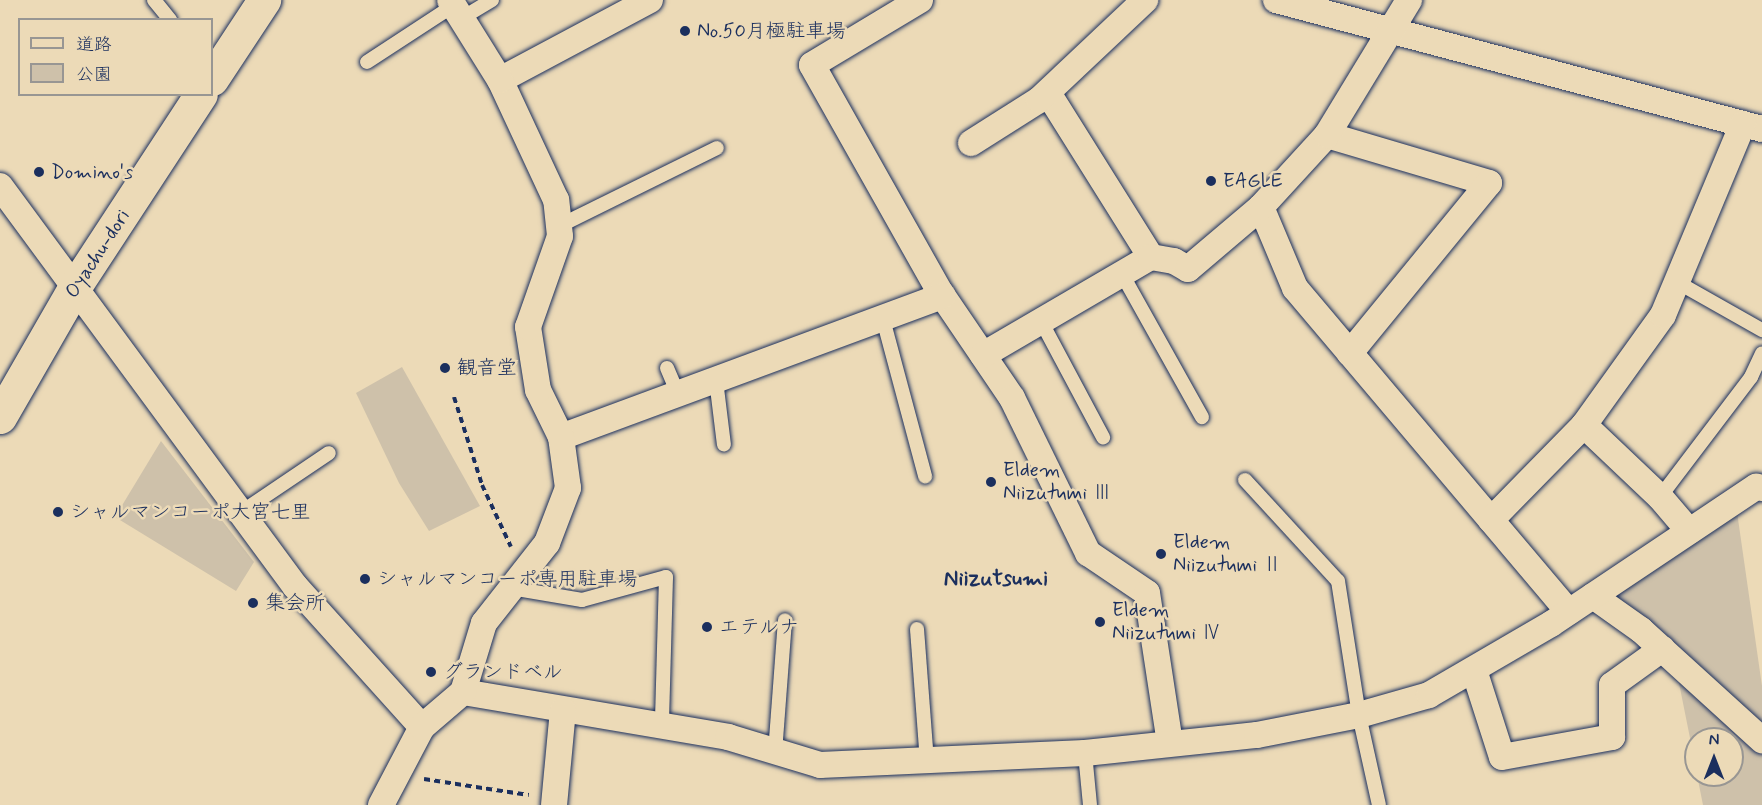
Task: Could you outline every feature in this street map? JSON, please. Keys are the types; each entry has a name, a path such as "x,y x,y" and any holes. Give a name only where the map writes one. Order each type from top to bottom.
{"street":[{"path":"500,80 650,0"},
{"path":"920,0 812,65 943,297 1012,398 1088,553 1147,593 1170,743"},
{"path":"971,143 1048,93 1145,0"},
{"path":"1276,0 1753,127 1663,315 1584,426 1491,520"},
{"path":"983,356 1151,257 1174,261 1188,269 1261,207 1327,135 1409,0"},
{"name":"Oyachu-dori","path":"213,73 261,1"},
{"path":"381,805 422,727 463,692 484,623 547,543 568,488 561,437 538,390 528,327 560,236 556,200 500,80 455,8"},
{"path":"1048,93 1151,257"},
{"name":"Oyachu-dori","path":"0,417 76,285 198,96"},
{"path":"1327,135 1489,183 1350,353"},
{"path":"0,186 76,285 295,586 422,727"},
{"path":"1261,207 1295,288 1569,612"},
{"path":"561,437 943,297"},
{"path":"1584,426 1660,497 1689,531"},
{"path":"463,692 728,737 820,765 927,762 1085,753 1257,735 1359,716 1429,695 1569,612 1756,487 1762,488"},
{"path":"1593,596 1662,649 1762,740"},
{"path":"1474,670 1502,757 1611,737 1611,685 1662,649"},
{"path":"555,802 563,710"}],"lane":[{"path":"154,0 168,18"},
{"path":"368,62 455,8 492,0"},
{"path":"559,226 717,147"},
{"path":"1122,274 1202,417"},
{"path":"1677,282 1762,330"},
{"path":"883,319 925,476"},
{"path":"1041,321 1103,437"},
{"path":"1660,497 1751,377 1762,352"},
{"path":"668,368 678,394"},
{"path":"716,380 724,446"},
{"path":"240,513 329,453"},
{"path":"1245,480 1338,581 1359,716 1379,805"},
{"path":"517,581 582,600 666,577 662,724"},
{"path":"775,753 785,620"},
{"path":"917,628 927,762"},
{"path":"1085,753 1090,805"}],"path":[{"path":"454,397 482,485 517,581"},
{"path":"397,775 555,802"}],"green space":[{"path":"402,367 480,506 429,531 399,483 356,393"},
{"path":"161,441 254,562 236,591 115,517"},
{"path":"1736,505 1762,686 1762,724 1607,592"},
{"path":"1677,673 1737,727 1688,727"},
{"path":"1744,733 1762,749 1762,805 1703,805 1699,787 1744,787"}],"place":[{"name":"No.50月極駐車場","path":"685,31"},
{"name":"Domino's","path":"39,172"},
{"name":"EAGLE","path":"1211,181"},
{"name":"観音堂","path":"445,368"},
{"name":"Eldem Niizutumi Ⅲ","path":"991,482"},
{"name":"シャルマンコーポ大宮七里","path":"58,512"},
{"name":"Eldem Niizutumi Ⅱ","path":"1161,554"},
{"name":"シャルマンコーポ専用駐車場","path":"365,579"},
{"name":"集会所","path":"253,603"},
{"name":"Eldem Niizutumi Ⅳ","path":"1100,622"},
{"name":"エテルナ","path":"707,627"},
{"name":"グランドベル","path":"431,672"}],"district":[{"name":"Niizutsumi","path":"996,580"}]}
